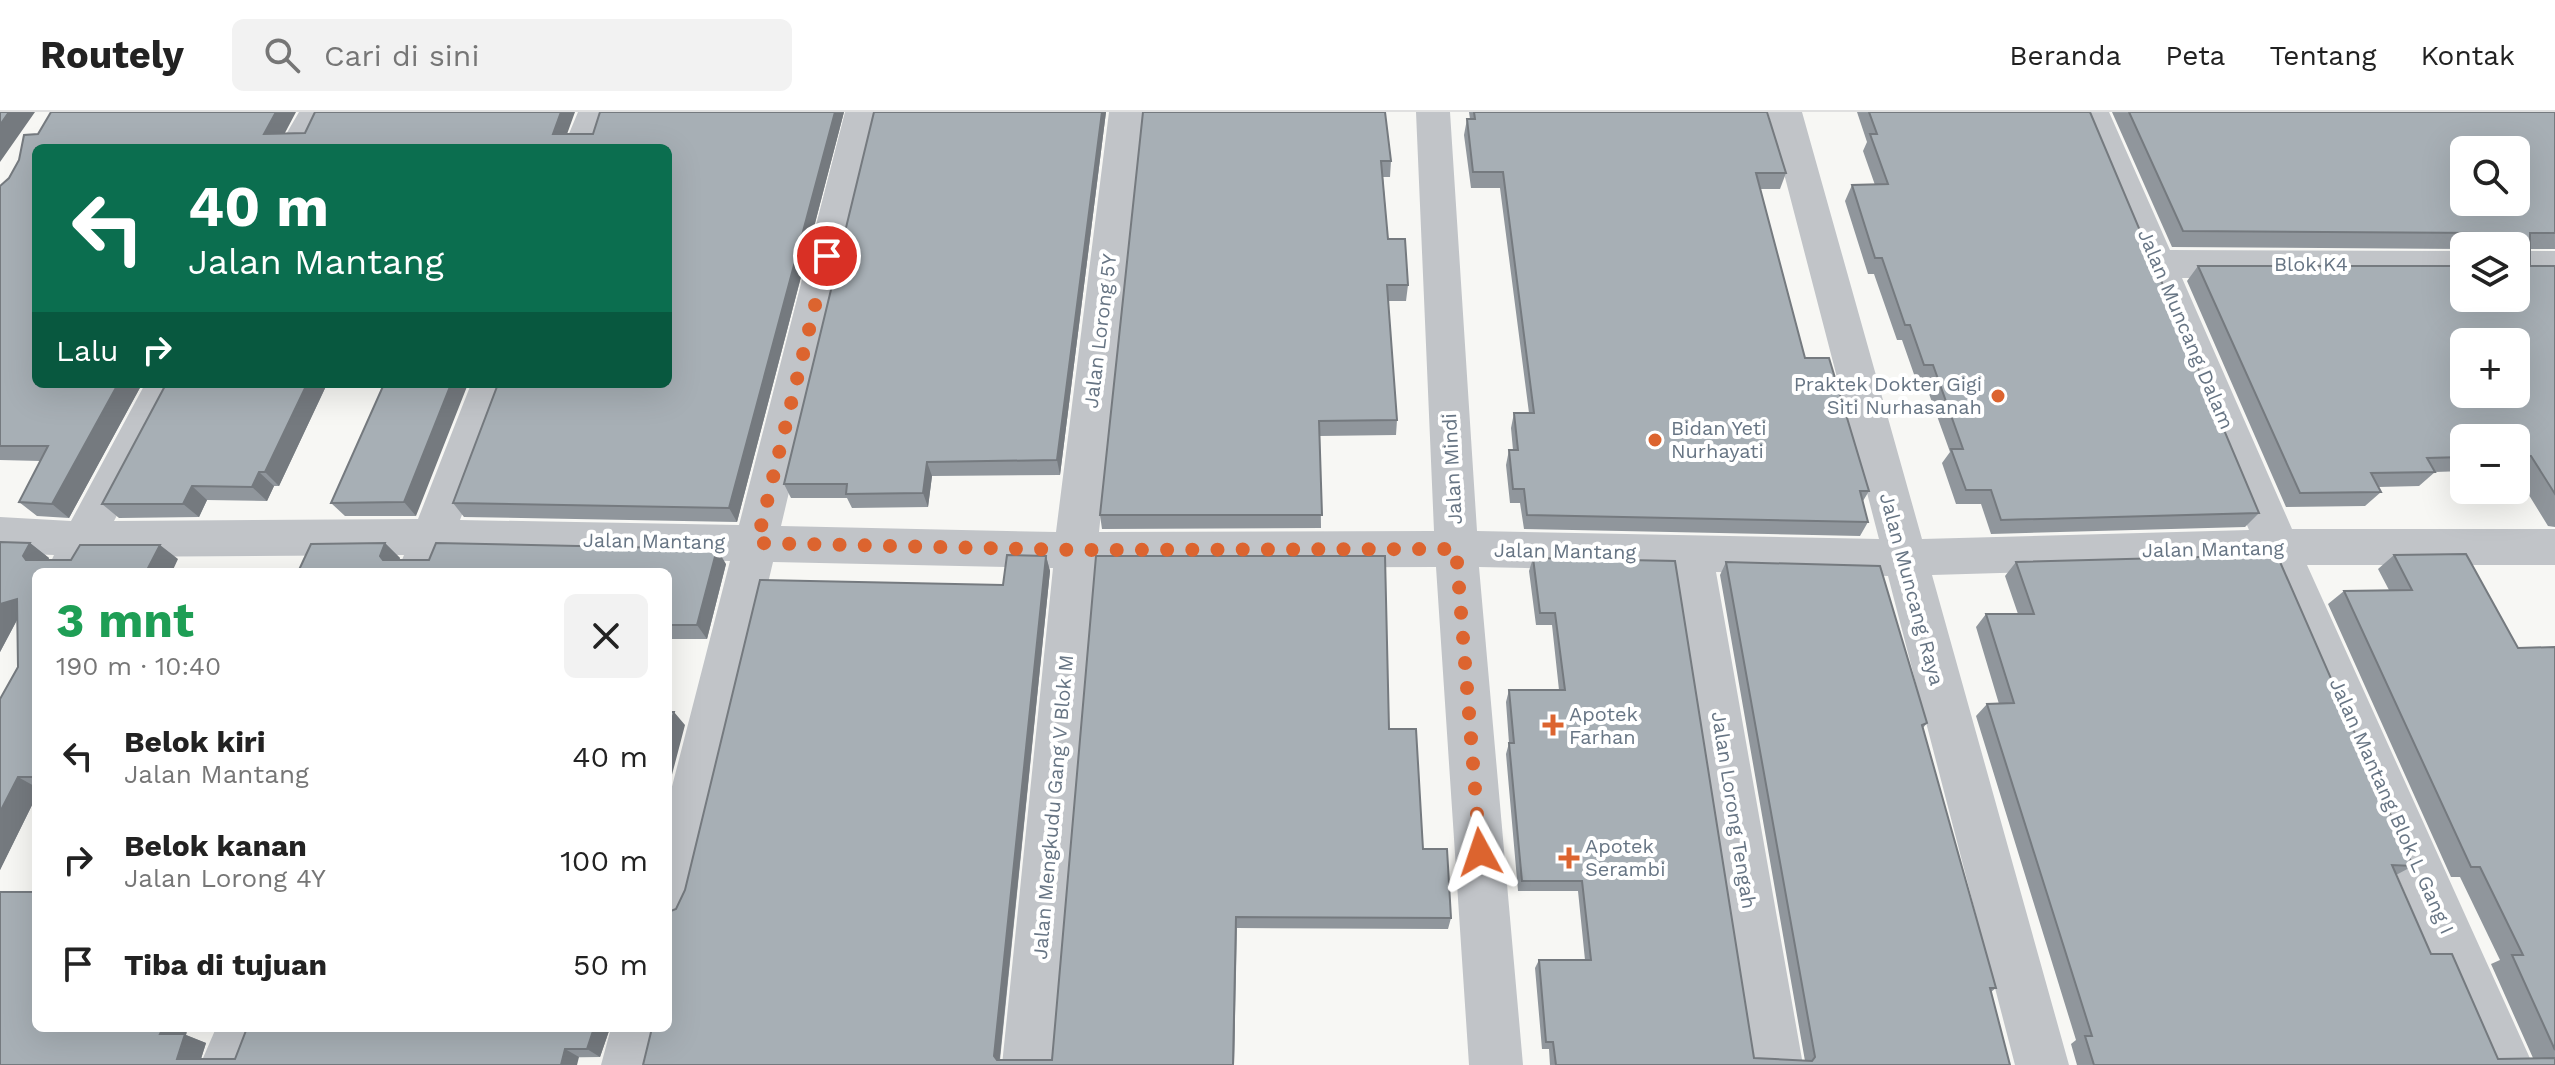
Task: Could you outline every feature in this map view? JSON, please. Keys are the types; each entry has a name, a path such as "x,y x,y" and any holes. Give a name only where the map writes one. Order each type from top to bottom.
{"street":[{"path":"298,144 316,112"},
{"path":"583,144 595,112"},
{"path":"672,884 862,112"},
{"name":"Jalan Lorong 5Y","path":"1076,550 1126,112"},
{"name":"Jalan Mindi","path":"1433,112 1456,549 1496,1065"},
{"name":"Jalan Muncang Raya","path":"1785,112 2042,1065"},
{"name":"Jalan Muncang Dalam","path":"2092,112 2278,547"},
{"name":"Blok K4","path":"2159,264 2450,265"},
{"path":"2530,265 2555,265"},
{"path":"76,555 163,388"},
{"path":"426,554 489,388"},
{"name":"Jalan Mantang","path":"0,535 76,555 426,554 757,543 1076,550 1456,549 1904,558 2278,547 2555,547"},
{"name":"Jalan Mantang Blok L Gang I","path":"2278,547 2506,1065"},
{"name":"Jalan Mengkudu Gang V Blok M","path":"1029,1065 1076,550"},
{"name":"Jalan Lorong Tengah","path":"1691,554 1776,1065"},
{"path":"227,1065 240,1032"},
{"path":"628,1065 636,1032"}],"building":[{"path":"0,112 9,112 0,125"},
{"path":"51,112 276,112 264,134 305,133 315,112 561,112 553,134 593,134 600,112 835,112 729,508 453,503 496,388 672,388 672,144 32,144 32,388 116,388 52,504 19,502 48,446 0,446 0,186 9,178 19,160 24,135 38,134"},
{"path":"874,112 1102,112 1057,460 927,462 923,493 846,494 847,484 784,484"},
{"path":"1143,112 1385,112 1391,161 1381,161 1388,239 1405,239 1408,285 1387,285 1397,420 1319,421 1322,515 1100,515"},
{"path":"1474,112 1767,112 1786,173 1756,173 1805,358 1829,358 1869,491 1860,491 1868,522 1527,515 1524,489 1513,489 1509,450 1518,450 1514,413 1534,413 1503,172 1473,172 1467,119 1475,119"},
{"path":"1869,112 2090,112 2259,513 2001,520 1991,490 1966,490 1951,449 1963,449 1933,365 1924,365 1910,325 1905,325 1882,258 1875,258 1852,185 1888,184 1870,134 1877,134"},
{"path":"2129,112 2555,112 2555,233 2183,231"},
{"path":"2198,266 2450,266 2450,312 2530,312 2530,266 2555,266 2555,494 2530,456 2530,424 2450,424 2450,457 2427,458 2435,472 2371,473 2381,492 2300,493"},
{"path":"164,388 305,388 265,472 259,472 252,487 192,486 183,504 102,504"},
{"path":"382,388 449,388 404,502 331,503"},
{"path":"0,542 30,543 23,556 26,560 71,560 80,545 160,545 148,568 32,568 32,777 18,777 0,812 0,699 18,667 17,599 0,604"},
{"path":"385,543 380,556 383,560 429,560 436,543 717,549 697,625 672,625 672,568 300,568 311,544"},
{"path":"2466,554 2518,648 2555,647 2555,1050 2512,955 2523,955 2480,867 2471,867 2344,591 2412,590 2394,555"},
{"path":"1007,555 1046,556 994,1056 997,1060 1052,1060 1096,556 1385,556 1389,729 1416,729 1423,849 1447,849 1451,918 1236,917 1233,1065 643,1065 651,1032 672,1032 672,910 676,909 685,890 760,580 1003,585"},
{"path":"2277,555 2413,866 2392,865 2431,954 2452,954 2498,1059 2555,1058 2555,1065 2094,1065 2085,1036 2092,1036 1987,704 2014,703 1986,614 2034,614 2016,562"},
{"path":"1533,558 1675,561 1754,1058 1812,1061 1815,1057 1726,562 1880,566 1927,723 1922,725 1996,988 1990,988 2010,1065 1556,1065 1553,1042 1546,1042 1539,960 1591,960 1582,881 1522,881 1509,743 1514,743 1509,690 1565,690 1555,613 1540,613"},
{"path":"0,892 32,892 32,1032 185,1034 177,1059 235,1059 245,1032 593,1032 587,1049 565,1049 561,1065 0,1065"}],"place":[{"name":"Praktek Dokter Gigi Siti Nurhasanah","path":"1998,396"},
{"name":"Bidan Yeti Nurhayati","path":"1655,440"},
{"name":"Apotek Farhan","path":"1553,725"},
{"name":"Apotek Serambi","path":"1569,858"}],"route":[{"path":"827,256 757,543 1076,550 1456,549 1480,852"}]}
